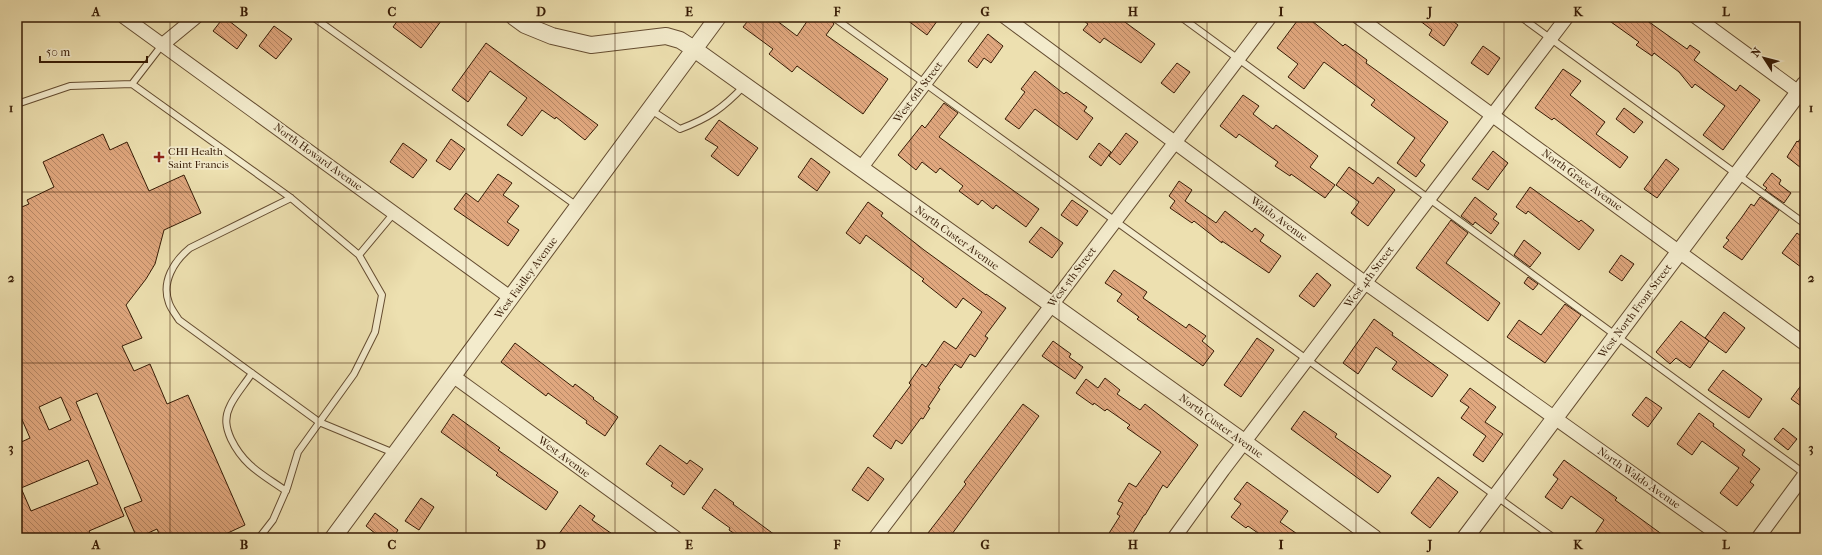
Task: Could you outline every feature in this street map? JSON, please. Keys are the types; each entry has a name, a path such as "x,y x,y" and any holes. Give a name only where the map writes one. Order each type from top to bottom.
{"street":[{"name":"North Howard Avenue","path":"124,17 511,298"},
{"path":"162,45 196,17"},
{"name":"North Custer Avenue","path":"514,17 525,25 552,36 591,45 666,36 680,40 1244,442 1374,538"},
{"name":"West Faidley Avenue","path":"333,538 718,17"},
{"name":"West 6th Street","path":"861,168 975,17"},
{"name":"Waldo Avenue","path":"1005,17 1364,282 1554,418"},
{"name":"West 5th Street","path":"875,538 1270,17"},
{"name":"North Grace Avenue","path":"1358,17 1493,114 1805,344"},
{"name":"West 4th Street","path":"1174,538 1364,282 1567,17"},
{"path":"1696,17 1803,91"},
{"name":"West North Front Street","path":"1465,538 1737,175 1803,91"},
{"name":"West Avenue","path":"453,376 676,538"},
{"name":"North Waldo Avenue","path":"1554,418 1723,538"},
{"path":"1758,538 1805,474"}],"lane":[{"path":"313,17 578,206"},
{"path":"833,17 1554,538"},
{"path":"1181,17 1805,474"},
{"path":"1521,17 1805,224"},
{"path":"132,84 162,45"},
{"path":"17,104 70,86 132,84 291,198 359,255 382,294 375,332 354,374 298,452 286,491 273,520 259,538"},
{"path":"650,109 680,129 701,121 726,105 745,85"},
{"path":"291,198 190,248 178,257 170,272 167,288 169,303 179,320 319,422 396,454"},
{"path":"359,255 394,213"},
{"path":"252,373 230,405 226,417 227,430 238,453 247,463 286,491"}],"building":[{"path":"224,17 247,35 237,49 213,31"},
{"path":"400,17 444,17 421,48 393,27"},
{"path":"751,17 772,17 797,36 810,17 829,17 834,24 826,35 888,79 863,114 797,66 792,72 769,54 773,49 743,27"},
{"path":"903,17 940,17 927,35"},
{"path":"1078,17 1118,17 1155,44 1141,63 1104,38 1100,43 1083,30 1088,24"},
{"path":"1300,17 1307,17 1343,46 1345,44 1367,60 1366,63 1448,122 1420,161 1425,165 1416,177 1397,163 1415,138 1371,105 1375,100 1324,62 1304,89 1288,77 1298,64 1277,48"},
{"path":"1415,17 1447,17 1458,25 1444,46 1429,35 1432,30"},
{"path":"1604,17 1642,17 1687,49 1690,45 1700,52 1694,60 1736,91 1740,85 1760,100 1723,150 1703,135 1725,106 1695,84 1692,88 1679,72 1654,53 1652,56 1636,45 1639,42"},
{"path":"274,26 292,39 276,59 259,46"},
{"path":"988,34 1003,46 991,63 984,58 977,68 968,61"},
{"path":"486,43 598,125 585,140 556,117 555,119 542,110 522,136 507,125 527,98 490,71 468,102 452,90"},
{"path":"1483,46 1500,58 1488,75 1471,63"},
{"path":"1177,63 1190,72 1174,93 1161,83"},
{"path":"1563,69 1581,81 1570,95 1605,122 1596,134 1628,157 1620,168 1554,118 1552,120 1535,108"},
{"path":"1035,71 1064,94 1066,92 1087,107 1084,111 1093,118 1077,140 1035,109 1019,129 1005,119 1025,92 1021,89"},
{"path":"1243,95 1259,106 1253,114 1273,129 1276,125 1318,156 1310,167 1335,185 1325,198 1291,174 1290,176 1275,166 1278,162 1239,134 1236,138 1220,126"},
{"path":"944,103 958,113 939,137 1039,209 1026,227 996,205 993,209 982,200 978,205 959,191 963,186 940,168 936,173 922,162 916,170 898,155 922,125 925,128"},
{"path":"1624,108 1643,122 1634,133 1616,119"},
{"path":"719,120 758,148 738,176 711,156 718,147 705,139"},
{"path":"1805,132 1805,171 1787,157 1797,141 1798,142"},
{"path":"1126,133 1138,142 1120,165 1109,156"},
{"path":"103,134 110,150 127,142 149,191 184,175 201,213 164,230 155,264 146,279 126,305 142,338 122,346 134,371 150,364 167,404 188,395 245,525 217,538 161,538 157,529 137,538 124,508 142,501 97,393 76,402 124,516 89,531 90,533 79,538 17,538 17,444 30,438 20,415 17,416 17,209 29,204 27,200 54,187 43,162","holes":["61,397 71,420 49,430 39,407","88,460 98,484 31,511 21,488"]},
{"path":"451,139 465,149 450,170 436,161"},
{"path":"403,143 427,160 413,178 390,162"},
{"path":"1099,143 1111,152 1101,166 1089,157"},
{"path":"1493,151 1508,163 1488,190 1472,179"},
{"path":"811,158 830,172 817,191 798,177"},
{"path":"1666,159 1679,169 1657,198 1644,189"},
{"path":"1349,167 1373,184 1378,177 1395,190 1368,226 1351,213 1359,202 1336,185"},
{"path":"1772,173 1781,180 1779,184 1791,193 1784,203 1765,190 1767,188 1763,185"},
{"path":"498,174 512,183 503,195 519,206 507,222 519,230 508,246 454,209 466,193 478,202"},
{"path":"1179,181 1192,190 1185,201 1216,223 1225,211 1252,232 1255,228 1264,235 1260,241 1281,256 1269,273 1222,241 1222,243 1194,221 1192,223 1170,208 1175,201 1169,196"},
{"path":"1530,187 1579,222 1581,220 1594,230 1579,250 1528,211 1526,214 1516,207"},
{"path":"1475,197 1497,214 1493,219 1499,223 1491,234 1475,222 1473,225 1461,216"},
{"path":"1760,197 1779,210 1742,260 1723,247 1729,240 1726,238 1751,204 1754,206"},
{"path":"1072,200 1088,211 1077,226 1061,215"},
{"path":"868,202 883,213 881,216 924,250 1006,308 985,336 988,338 975,357 970,354 961,368 955,364 938,388 940,389 928,407 930,408 923,419 921,418 902,444 896,440 891,449 873,436 911,385 909,383 922,364 926,367 944,341 956,349 982,312 963,298 956,308 922,281 924,279 866,235 860,244 846,233"},
{"path":"1451,220 1468,233 1446,263 1500,303 1488,321 1416,268"},
{"path":"1041,227 1063,243 1052,258 1029,242"},
{"path":"1797,233 1805,239 1805,270 1782,253"},
{"path":"1524,240 1541,253 1530,267 1514,255"},
{"path":"1621,255 1634,264 1622,281 1609,272"},
{"path":"1114,270 1147,292 1143,298 1186,328 1189,324 1206,336 1202,341 1214,351 1203,366 1137,319 1139,317 1117,301 1122,294 1105,283"},
{"path":"1317,273 1331,285 1314,307 1299,296"},
{"path":"1528,277 1538,284 1533,290 1524,283"},
{"path":"1565,304 1581,315 1545,363 1507,337 1519,320 1541,335"},
{"path":"1724,312 1745,328 1726,353 1705,338"},
{"path":"1374,319 1393,333 1392,335 1448,375 1432,397 1392,369 1397,362 1376,347 1358,374 1343,363"},
{"path":"1681,321 1709,341 1690,368 1676,358 1670,364 1656,352"},
{"path":"1257,338 1274,350 1241,397 1224,385"},
{"path":"1053,341 1071,354 1069,357 1083,367 1075,379 1042,356"},
{"path":"515,343 573,387 575,384 618,417 605,436 548,393 546,396 501,362"},
{"path":"1723,370 1762,399 1749,418 1708,390"},
{"path":"1105,378 1120,390 1117,394 1140,410 1145,404 1198,445 1167,488 1163,485 1130,538 1106,538 1120,516 1117,514 1123,503 1118,501 1129,483 1136,487 1161,452 1127,428 1130,425 1107,409 1105,411 1094,403 1093,405 1076,393 1086,379 1098,388"},
{"path":"1805,380 1805,400 1801,406 1791,399"},
{"path":"1470,388 1496,407 1485,422 1503,434 1483,462 1473,455 1486,436 1461,418 1469,407 1460,401"},
{"path":"1646,397 1662,408 1648,427 1632,415"},
{"path":"1023,404 1039,416 949,538 935,538 928,533 966,484 964,482"},
{"path":"1304,411 1337,434 1335,437 1391,476 1378,493 1291,429"},
{"path":"1699,413 1714,424 1713,426 1745,450 1742,455 1760,469 1750,482 1754,485 1737,506 1720,493 1739,468 1702,441 1692,455 1677,444"},
{"path":"453,414 500,448 498,450 558,492 546,510 496,475 498,473 441,432"},
{"path":"1783,428 1797,439 1788,450 1774,439"},
{"path":"660,445 687,464 690,460 703,469 684,495 671,486 673,483 646,464"},
{"path":"1564,460 1617,498 1615,500 1667,538 1592,538 1604,520 1571,496 1562,509 1545,497 1558,479 1553,475"},
{"path":"868,467 884,479 868,501 852,490"},
{"path":"1438,477 1458,492 1430,528 1411,513"},
{"path":"1247,482 1288,511 1280,522 1303,538 1265,538 1248,526 1246,528 1231,517 1241,504 1234,499"},
{"path":"715,489 779,538 741,538 729,530 730,528 702,508"},
{"path":"421,498 434,507 419,530 405,521"},
{"path":"580,505 595,516 592,520 618,538 556,538"},
{"path":"375,513 398,530 393,538 381,538 366,526"}],"place":[{"name":"CHI Health Saint Francis","path":"159,157"}]}
